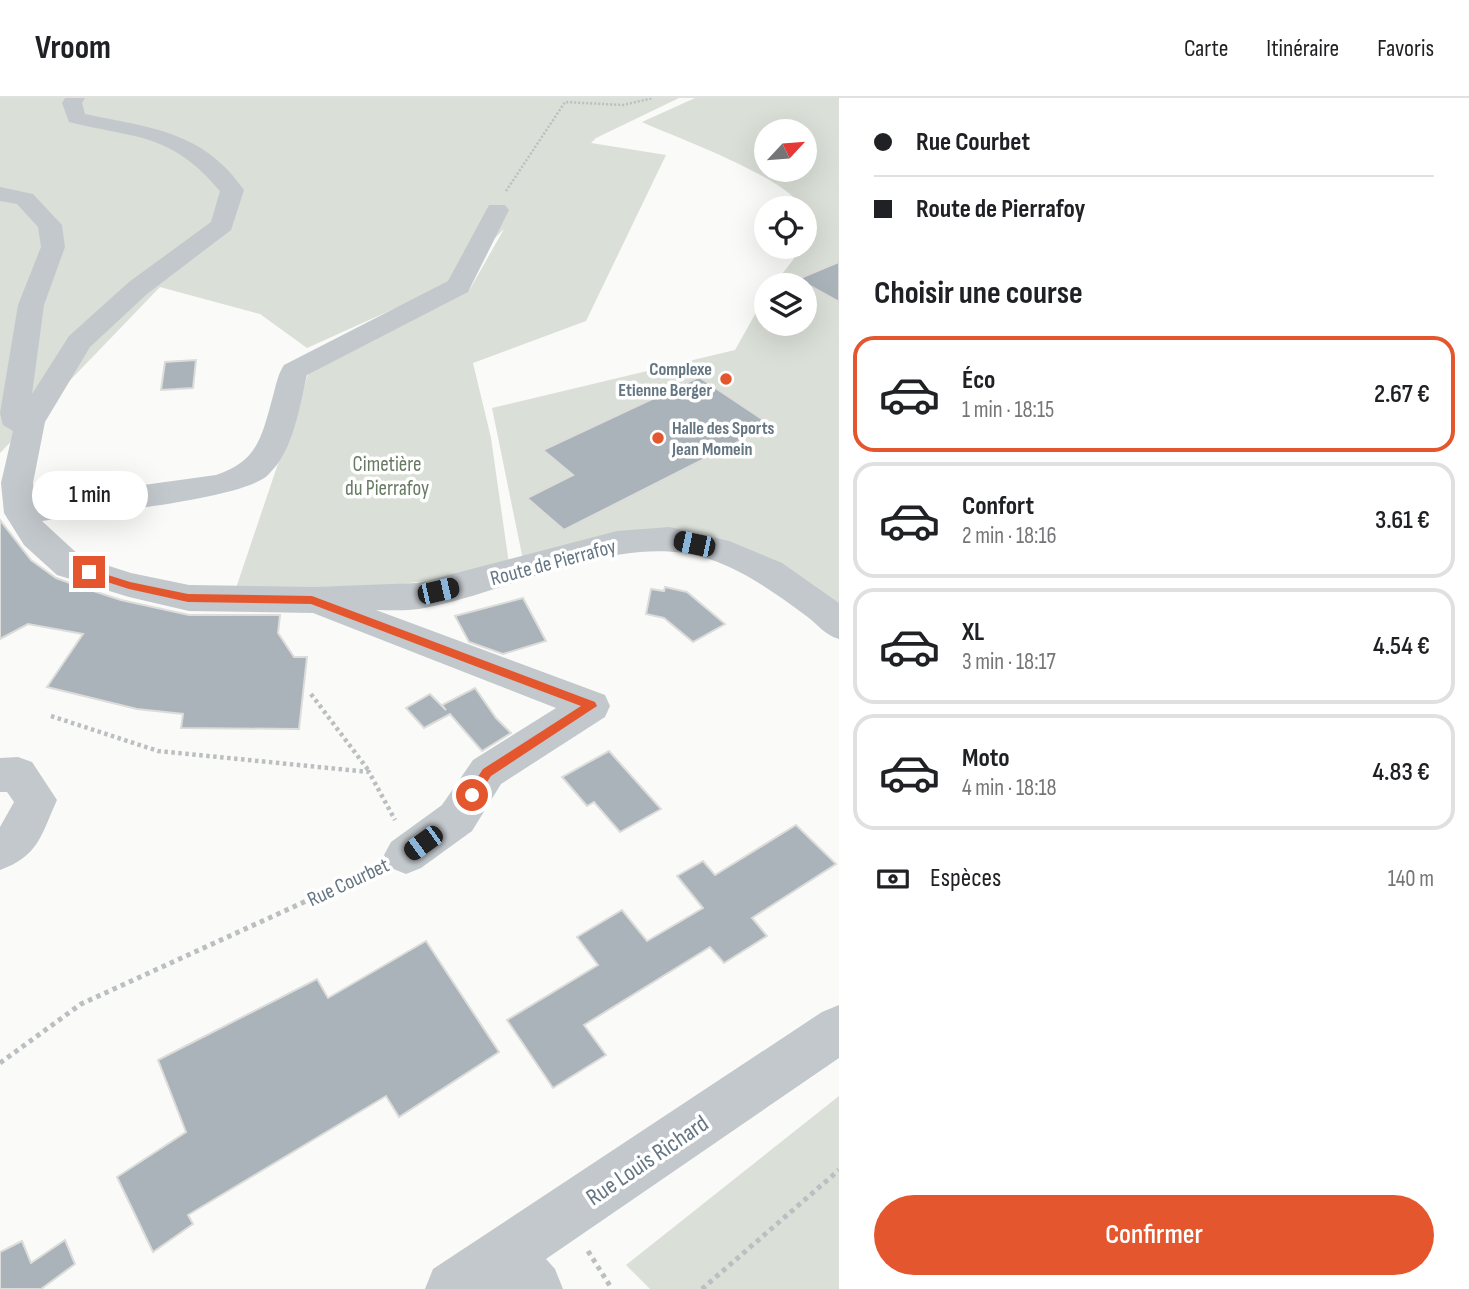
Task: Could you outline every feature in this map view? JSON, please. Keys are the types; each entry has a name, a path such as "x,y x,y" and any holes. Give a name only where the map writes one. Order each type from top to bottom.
{"street":[{"path":"75,98 72,103 76,118 149,134 184,145 209,164 232,190 222,225 138,288 79,342 29,427 17,483 20,513 217,485 238,479 255,470 267,457 295,372 459,286 497,210"},
{"path":"0,194 25,200 50,225 53,247 31,305 14,419 29,427"},
{"name":"Route de Pierrafoy","path":"20,513 36,537 69,566 129,585 188,598 312,600 418,596 617,543 670,539 717,549 770,572 826,612 839,626"},
{"name":"Rue Courbet","path":"312,600 591,706 487,772 457,818 405,855"},
{"path":"0,775 18,774 36,800 19,837 0,850"},
{"name":"Rue Louis Richard","path":"453,1289 520,1272 839,1029"}],"path":[{"path":"497,210 526,158 550,131 565,102 623,105 653,98"},
{"path":"311,694 369,772 400,831 405,855"},
{"path":"51,716 158,751 369,772"},
{"name":"Rue Courbet","path":"0,1063 81,1004 405,855"},
{"path":"702,1289 839,1170"}],"green space":[{"name":"Cimetière du Pierrafoy","path":"0,98 679,98 596,138 591,143 666,155 586,321 473,363 491,438 509,564 440,579 387,586 236,588 310,369 470,289 504,229 449,284 307,348 260,314 160,287 0,453"},
{"name":"Complexe Etienne Berger","path":"695,98 839,98 839,609 720,541 523,560 492,408 735,350 754,316 754,336 817,336 817,273 783,273 794,259 817,259 817,196 792,196 772,182 817,182 817,119 754,119 754,172 642,122"},
{"path":"839,1096 839,1289 650,1289 626,1265"}],"building":[{"path":"839,262 839,302 817,290 817,273 812,273"},
{"path":"196,360 193,388 161,390 165,362"},
{"name":"Halle des Sports Jean Momein","path":"699,377 771,425 564,530 527,498 573,475 543,450"},
{"path":"0,520 31,560 56,578 81,587 121,600 189,615 280,615 278,633 294,657 307,657 299,729 181,728 183,714 137,709 47,687 83,634 28,624 0,639"},
{"path":"665,587 687,592 725,624 693,642 664,618 646,614 651,589 664,591"},
{"path":"523,598 546,641 503,654 469,642 455,616"},
{"path":"475,688 496,718 511,733 482,751 450,714 424,728 406,708 430,694 446,710 442,705"},
{"path":"609,751 661,809 620,832 594,802 587,806 562,777"},
{"path":"796,825 836,864 752,918 767,936 724,963 710,947 584,1025 606,1055 553,1088 507,1020 598,965 577,937 622,910 647,941 703,908 677,876 703,861 715,875"},
{"path":"426,941 499,1052 399,1117 386,1096 188,1215 193,1224 153,1252 117,1177 186,1132 158,1060 317,979 328,998"},
{"path":"65,1240 75,1264 41,1289 0,1289 0,1252 22,1241 31,1263"}],"place":[{"name":"Complexe Etienne Berger","path":"726,379"},
{"name":"Halle des Sports Jean Momein","path":"658,438"}],"route":[{"path":"89,572 129,585 188,598 312,600 591,706 487,772 472,795"}]}
